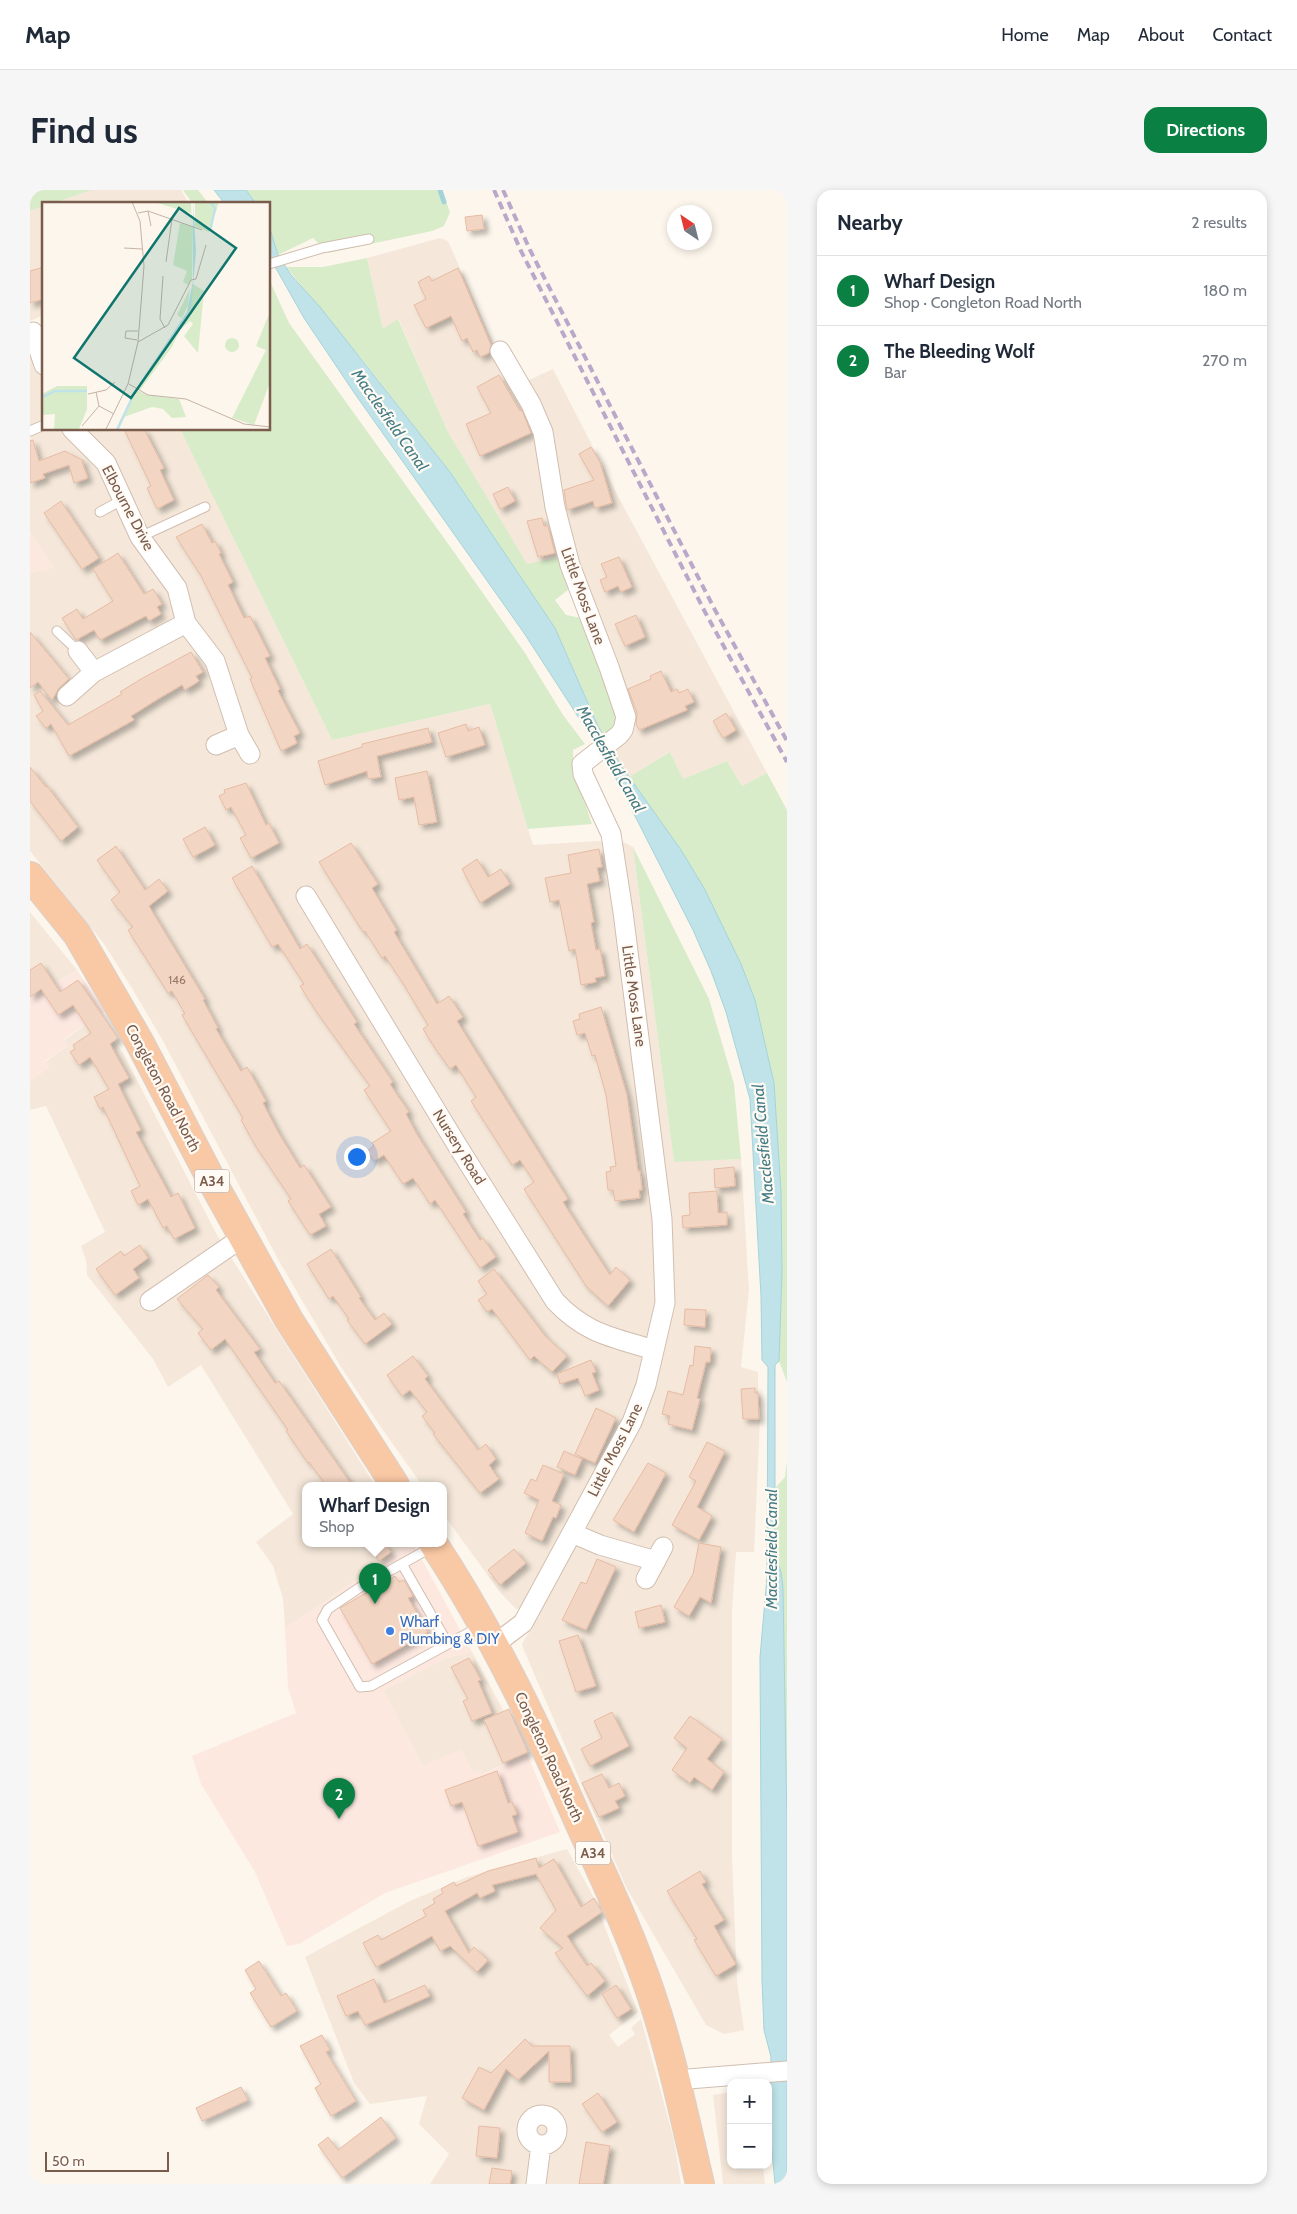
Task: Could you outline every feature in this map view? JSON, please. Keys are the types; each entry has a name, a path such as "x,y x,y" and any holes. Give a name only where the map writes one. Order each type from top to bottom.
{"highway":[{"name":"Congleton Road North","path":"30,876 77,934 140,1043 243,1237 290,1320 393,1482"},
{"name":"Congleton Road North","path":"436,1547 489,1634 540,1733 614,1900 651,1993 676,2080 700,2184"}],"street":[{"path":"36,330 42,356"},
{"name":"Little Moss Lane","path":"489,1634 523,1623 632,1422 646,1386 665,1303 662,1220 623,912 611,834 583,774 582,764 590,756 619,736 623,730 626,717 570,565 555,507 544,432 531,404 500,351"},
{"name":"Elbourne Drive","path":"73,430 106,463 140,537 177,588 186,623 215,661 239,735 250,754"},
{"path":"67,696 94,672 186,623"},
{"path":"78,651 94,672"},
{"path":"216,746 239,735"},
{"name":"Nursery Road","path":"306,896 457,1145 555,1301 571,1318 592,1331 654,1350"},
{"path":"150,1301 243,1237"},
{"path":"572,1533 600,1545 660,1554 646,1579"},
{"path":"676,2080 787,2072"},
{"path":"536,2184 542,2145"}],"lane":[{"path":"270,264 322,248 369,239"},
{"path":"30,431 42,426"},
{"path":"100,512 122,500"},
{"path":"140,537 205,507"},
{"path":"57,631 78,651"},
{"path":"429,1547 359,1588 328,1609 322,1620 360,1687 370,1686 448,1644 489,1634"},
{"path":"402,1564 448,1644"}],"shaded area":[{"path":"92,190 181,190 188,202 57,202"},
{"path":"42,207 42,316 30,321 30,211"},
{"path":"440,238 448,241 499,357 525,382 553,369 620,500 767,773 742,786 727,761 683,779 670,752 629,777 610,748 623,741 560,557 527,565 448,432 399,320 383,329 367,258"},
{"path":"42,349 42,430 180,430 332,740 490,704 533,845 600,841 606,844 621,841 633,847 674,1161 741,1159 749,1290 741,1367 758,1372 758,1397 761,1397 754,1552 736,1552 732,1612 732,1856 737,1981 744,2030 724,2034 706,2025 626,1887 523,1648 522,1644 539,1616 528,1607 516,1609 499,1591 447,1519 447,1482 420,1482 380,1426 341,1367 279,1261 163,1041 133,990 104,944 30,851 30,573 53,567 30,533 30,352"},
{"path":"30,533 54,568 30,573"},
{"path":"30,912 77,970 30,998"},
{"path":"77,970 105,1011 64,1039 68,1046 45,1061 49,1067 30,1081 30,998"},
{"path":"95,1018 99,1020 123,1053 217,1235 373,1482 302,1482 302,1547 404,1547 285,1629 283,1598 273,1566 256,1542 293,1514 201,1365 168,1387 153,1359 87,1275 86,1260 81,1246 105,1232 46,1106 30,1110 30,1081 49,1067 45,1062 68,1046 64,1040"},
{"path":"404,1547 415,1547 472,1652 448,1657 384,1691 423,1766 462,1749 473,1773 481,1770 483,1774 527,1754 560,1832 385,1893 299,1944 287,1946 255,1872 201,1784 192,1756 296,1713 288,1688 285,1629"},
{"path":"472,1652 503,1710 510,1717 527,1754 482,1774 423,1766 383,1690 448,1657"},
{"path":"567,1849 592,1894 638,2012 609,2035 618,2047 635,2034 631,2028 641,2019 674,2140 681,2184 430,2184 449,2154 419,2124 427,2096 370,2104 354,2083 305,1957 410,1901 467,1877"},
{"path":"727,2093 727,2169 763,2169 765,2184 723,2184 713,2095"}],"green space":[{"path":"30,190 92,190 57,202 42,202 42,207 30,211"},
{"path":"183,190 198,190 207,202 192,202"},
{"path":"246,190 442,190 450,212 444,226 432,231 328,253 313,238 278,255 270,229 270,202 255,202"},
{"path":"367,258 383,329 398,319 448,432 527,564 560,557 568,590 555,600 566,615 581,618 614,695 618,724 604,738 555,628 450,472 365,363 286,267 323,267"},
{"path":"270,281 289,323 454,552 525,653 563,715 585,744 573,750 573,767 592,824 528,829 490,704 332,740 180,430 270,430"},
{"path":"670,752 683,779 727,761 742,786 767,773 787,810 787,1382 779,1361 782,1273 781,1192 774,1083 755,1000 741,964 681,850 629,777"},
{"path":"633,847 709,999 734,1084 741,1159 674,1162"},
{"path":"787,1461 787,1824 783,1587 781,1572 775,1555 776,1487 785,1477"}],"water":[{"path":"214,190 246,190 255,202 223,202"},
{"name":"Macclesfield Canal","path":"270,229 278,255 291,275 320,307 450,472 555,628 598,726 620,764 681,850 704,888 741,964 755,1000 774,1083 781,1192 782,1273 779,1361 775,1365 775,1554 781,1572 783,1587 787,1824 787,2184 775,2184 772,2152 771,2057 764,2030 762,1980 760,1657 767,1577 768,1367 762,1360 761,1296 750,1099 726,1012 711,971 693,930 608,763 524,633 355,394 304,318 270,258"}],"building":[{"path":"482,215 484,229 467,231 465,217"},
{"path":"42,268 42,300 30,303 30,271"},
{"path":"458,268 491,345 489,353 480,357 477,350 473,352 467,338 462,341 451,316 426,328 414,305 426,299 418,282 429,276 432,281"},
{"path":"499,375 520,411 522,410 531,433 480,456 466,424 491,413 477,387"},
{"path":"124,430 145,430 164,468 160,470 174,500 157,509 147,488 151,486"},
{"path":"33,440 39,461 65,451 84,461 82,462 88,478 74,483 69,465 43,474 45,478 30,483 30,441"},
{"path":"591,447 600,462 612,503 595,508 593,501 567,510 564,490 594,480 579,454"},
{"path":"508,487 515,501 500,509 493,494"},
{"path":"61,501 99,558 82,569 44,513"},
{"path":"542,518 544,526 548,526 555,553 538,557 527,521"},
{"path":"202,524 212,543 215,541 221,553 219,554 233,582 228,585 244,618 250,616 270,656 265,658 280,689 278,691 300,733 294,736 297,743 281,751 250,679 252,678 200,574 176,537"},
{"path":"118,553 144,594 153,589 162,604 157,607 161,614 149,621 146,616 100,640 94,630 76,640 62,618 77,609 83,619 113,601 93,569"},
{"path":"619,557 632,587 621,592 618,586 605,592 600,580 607,577 601,564"},
{"path":"636,615 645,637 625,646 615,624"},
{"path":"30,632 69,679 59,688 52,700 38,682 30,688"},
{"path":"191,652 203,672 196,676 199,681 185,690 182,685 131,716 134,720 69,756 51,724 46,728 36,716 43,711 34,695 40,691 68,725 122,694 120,692 141,679"},
{"path":"661,671 671,692 677,689 679,693 688,689 694,702 685,706 687,710 639,730 636,724 637,713 628,689 651,679 650,676"},
{"path":"726,713 736,730 723,738 713,721"},
{"path":"466,724 468,731 479,727 485,745 446,757 438,733"},
{"path":"428,728 432,742 377,756 381,777 368,779 367,771 325,785 318,761 362,747 362,744"},
{"path":"30,767 78,827 61,841 30,801"},
{"path":"427,771 437,822 419,825 414,797 399,800 395,778"},
{"path":"246,783 266,825 269,823 279,843 251,858 240,838 246,835 231,807 226,810 219,796 225,793 224,790"},
{"path":"205,827 215,845 193,857 183,839"},
{"path":"351,843 378,884 372,888 397,930 394,932 437,1004 449,996 463,1017 457,1021 568,1199 563,1202 584,1235 610,1275 616,1267 630,1280 608,1306 586,1286 524,1189 534,1182 520,1160 512,1165 471,1101 476,1097 456,1065 450,1069 435,1048 423,1029 428,1025 404,985 385,956 382,958 365,931 363,932 319,862"},
{"path":"116,846 145,890 159,879 168,891 149,906 205,999 203,1000 218,1028 216,1029 241,1071 247,1067 266,1101 263,1103 278,1132 300,1168 304,1165 331,1207 319,1214 326,1226 310,1235 288,1201 291,1199 255,1145 241,1120 243,1118 182,1015 185,1014 172,991 168,993 128,930 133,927 111,900 120,892 97,860"},
{"path":"599,849 602,867 597,868 600,881 587,884 594,922 591,923 596,950 600,949 605,976 595,978 596,982 581,985 575,949 569,951 559,900 550,902 545,878 571,873 568,855"},
{"path":"477,859 488,877 501,869 510,884 480,903 462,869"},
{"path":"252,866 300,949 307,944 357,1022 354,1024 393,1082 390,1084 409,1112 406,1114 418,1136 466,1212 463,1214 480,1240 483,1238 496,1257 480,1268 435,1200 430,1204 413,1178 403,1184 384,1155 374,1161 367,1151 374,1146 372,1143 391,1131 364,1090 370,1086 316,1011 300,986 304,984 278,944 272,947 232,878"},
{"path":"41,963 60,992 78,980 118,1038 110,1044 129,1078 118,1084 141,1130 136,1132 171,1197 178,1193 195,1228 174,1239 167,1226 163,1228 148,1199 138,1205 131,1191 140,1186 103,1107 100,1109 94,1097 109,1089 90,1057 79,1065 70,1052 75,1049 73,1045 91,1033 73,1005 58,1015 41,989 30,997 30,970"},
{"path":"601,1007 627,1095 638,1171 640,1171 642,1190 639,1190 640,1198 615,1201 613,1190 608,1190 606,1172 611,1171 610,1167 616,1166 606,1095 595,1055 592,1056 585,1033 577,1035 573,1021 580,1019 579,1014"},
{"path":"734,1167 735,1186 715,1188 714,1169"},
{"path":"717,1191 718,1213 727,1212 727,1225 683,1228 682,1216 690,1215 689,1193"},
{"path":"140,1245 148,1258 133,1269 139,1278 115,1295 96,1269 121,1251 124,1256"},
{"path":"331,1249 361,1297 359,1298 375,1320 384,1313 392,1324 365,1344 347,1320 349,1319 333,1296 329,1299 307,1264"},
{"path":"494,1269 546,1337 567,1356 552,1372 534,1356 530,1360 492,1309 487,1312 478,1300 487,1294 478,1281"},
{"path":"208,1275 219,1287 216,1290 260,1349 254,1352 275,1383 279,1381 350,1482 324,1482 308,1463 286,1431 288,1430 225,1339 211,1350 198,1333 203,1329 177,1299"},
{"path":"685,1309 706,1310 705,1327 684,1325"},
{"path":"695,1346 711,1348 710,1362 706,1362 697,1398 700,1399 692,1430 668,1424 670,1416 662,1414 668,1391 683,1395 690,1365 693,1366"},
{"path":"413,1356 428,1376 425,1379 478,1450 486,1444 496,1459 489,1465 499,1479 480,1493 433,1434 435,1433 422,1416 427,1412 410,1390 402,1396 387,1375"},
{"path":"591,1360 596,1372 592,1373 599,1390 585,1396 578,1378 560,1384 557,1374"},
{"path":"755,1388 755,1393 758,1393 759,1419 743,1419 741,1389"},
{"path":"596,1408 616,1418 595,1463 575,1454"},
{"path":"707,1442 725,1451 697,1507 712,1516 699,1540 672,1525 696,1481 689,1477"},
{"path":"564,1451 582,1459 575,1475 557,1467"},
{"path":"648,1463 666,1473 634,1532 613,1520"},
{"path":"543,1465 564,1474 552,1501 561,1505 556,1518 553,1517 542,1541 525,1533 539,1500 524,1493 531,1479 536,1481"},
{"path":"699,1543 721,1547 711,1603 700,1597 689,1616 674,1607 693,1574"},
{"path":"370,1547 388,1547 391,1552 379,1561"},
{"path":"514,1549 526,1563 500,1585 488,1570"},
{"path":"597,1559 616,1567 586,1630 562,1620 581,1582 586,1584"},
{"path":"395,1576 399,1582 404,1580 413,1596 408,1598 428,1632 372,1664 340,1608"},
{"path":"661,1605 665,1622 639,1628 635,1612"},
{"path":"578,1635 596,1686 576,1692 559,1641"},
{"path":"469,1658 481,1680 478,1681 492,1713 472,1721 463,1701 468,1699 451,1667"},
{"path":"509,1709 528,1752 503,1763 484,1720"},
{"path":"612,1712 629,1746 590,1766 581,1749 602,1738 594,1721"},
{"path":"690,1716 722,1739 707,1759 724,1772 712,1790 694,1777 690,1783 672,1770 687,1748 674,1738"},
{"path":"497,1771 508,1803 512,1802 517,1814 512,1816 518,1832 478,1846 462,1802 451,1806 445,1790"},
{"path":"602,1774 609,1788 619,1783 625,1796 615,1801 619,1808 599,1817 582,1783"},
{"path":"536,1858 539,1868 554,1859 581,1907 594,1898 602,1912 567,1936 587,1966 591,1963 605,1981 587,1996 555,1953 563,1948 540,1928 556,1910 536,1874 492,1885 495,1891 480,1898 477,1893 445,1911 469,1953 474,1947 488,1960 477,1972 450,1946 440,1951 432,1936 376,1967 363,1943 378,1935 381,1940 426,1916 423,1910 435,1903 433,1899 443,1893 441,1889 454,1882 456,1886 488,1871"},
{"path":"700,1871 706,1882 702,1884 724,1920 714,1926 736,1964 716,1976 694,1940 697,1939 667,1891"},
{"path":"259,1961 281,1996 286,1993 297,2011 271,2027 250,1993 256,1989 245,1970"},
{"path":"374,1979 384,2003 425,1985 430,1996 365,2025 358,2011 346,2016 337,1996"},
{"path":"616,1985 631,2009 617,2018 602,1994"},
{"path":"322,2035 330,2050 326,2052 356,2101 331,2116 315,2088 321,2084 300,2046"},
{"path":"525,2039 532,2046 570,2046 571,2082 549,2082 549,2051 518,2080 506,2069 484,2110 462,2098 479,2067 491,2073"},
{"path":"241,2087 248,2100 202,2121 196,2108"},
{"path":"598,2093 617,2122 602,2132 582,2104"},
{"path":"381,2117 396,2138 342,2178 318,2145 328,2137 338,2150"},
{"path":"479,2126 500,2128 497,2158 476,2156"},
{"path":"586,2142 610,2146 603,2184 579,2184"},
{"path":"492,2168 512,2171 510,2184 489,2184"}],"waterway":[{"path":"440,190 444,202"}],"railway":[{"path":"494,190 521,251 705,612 787,762"},
{"path":"503,190 530,250 715,610 787,741"}],"place":[{"name":"Wharf Design","path":"375,1604"},
{"name":"Wharf Plumbing & DIY","path":"390,1631"},
{"name":"The Bleeding Wolf","path":"339,1819"}]}
